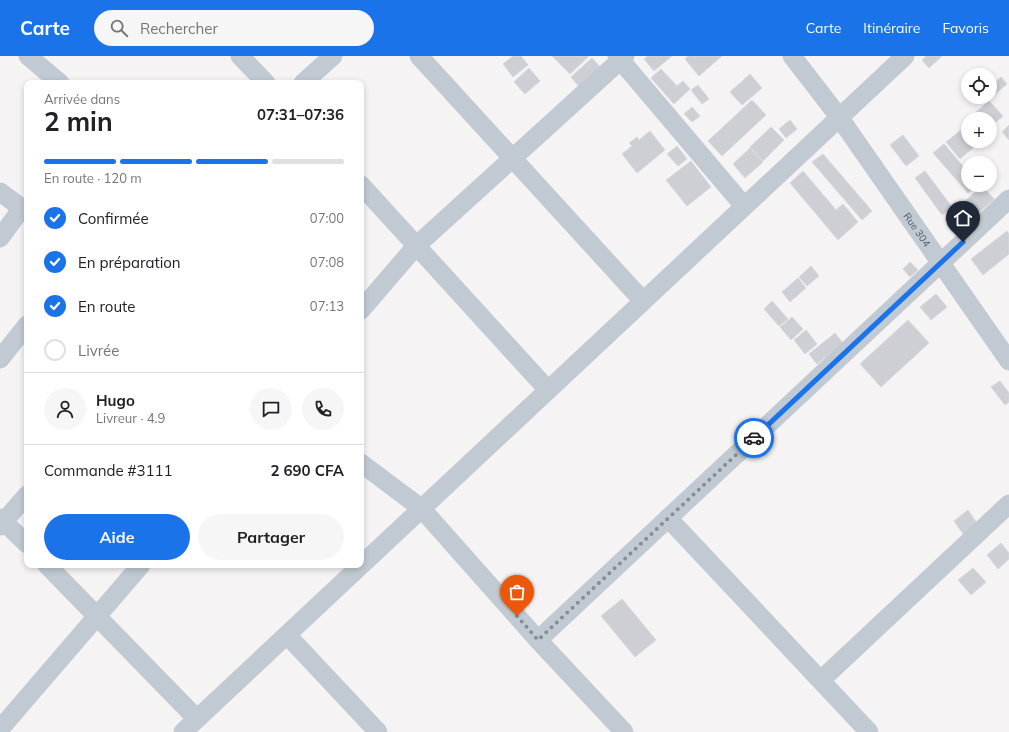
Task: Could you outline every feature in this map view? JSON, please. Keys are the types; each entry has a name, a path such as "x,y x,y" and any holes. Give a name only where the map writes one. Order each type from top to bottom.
{"street":[{"path":"28,56 56,80"},
{"path":"240,56 263,80"},
{"path":"306,80 333,56"},
{"path":"419,56 643,301"},
{"name":"Rue 304","path":"792,56 839,118 1009,361"},
{"path":"364,563 905,56"},
{"path":"364,307 416,246 621,57 744,206"},
{"path":"364,188 548,390"},
{"path":"0,192 24,210 0,238"},
{"path":"538,640 1009,199"},
{"path":"0,359 24,329"},
{"path":"364,465 422,508 538,640 624,732"},
{"path":"24,498 2,522 24,541"},
{"path":"821,680 1009,504"},
{"path":"668,518 869,732"},
{"path":"50,568 97,617 190,726 358,568"},
{"path":"0,729 138,568"},
{"path":"287,635 378,732"}],"building":[{"path":"513,56 521,56 528,65 513,77 503,64"},
{"path":"552,56 589,56 570,74"},
{"path":"648,56 672,56 654,71 644,59"},
{"path":"688,56 722,56 699,76 685,59"},
{"path":"926,56 942,56 929,68 922,60"},
{"path":"592,58 602,69 580,88 571,77"},
{"path":"529,68 540,81 525,94 514,82"},
{"path":"661,69 677,86 683,81 690,89 674,104 651,78"},
{"path":"750,74 762,88 742,105 730,92"},
{"path":"1001,77 1007,84 997,92 997,80"},
{"path":"698,85 709,99 702,104 691,90"},
{"path":"752,100 766,115 722,156 708,141"},
{"path":"986,104 992,104 1003,116 997,121 997,112 976,112"},
{"path":"692,107 700,116 692,122 684,114"},
{"path":"790,120 797,129 786,138 779,129"},
{"path":"1009,125 1009,140 1002,132"},
{"path":"771,127 784,140 763,161 750,147"},
{"path":"961,130 961,148 973,148 964,156 961,156 960,159 946,142"},
{"path":"650,131 665,150 637,173 622,154 632,146 629,143 637,137 639,140"},
{"path":"903,135 919,156 906,166 890,145"},
{"path":"944,144 961,164 961,185 933,153"},
{"path":"677,146 687,159 678,166 667,154"},
{"path":"750,148 763,162 745,178 733,164"},
{"path":"823,154 872,211 862,220 812,162"},
{"path":"691,161 711,187 687,206 666,180"},
{"path":"803,171 836,210 843,204 858,222 838,240 790,183"},
{"path":"925,171 952,207 942,215 915,178"},
{"path":"975,192 988,192 994,199 968,222 956,209"},
{"path":"954,213 964,226 955,233 945,219"},
{"path":"1007,231 1009,234 1009,254 983,275 971,259"},
{"path":"910,262 918,270 910,277 903,269"},
{"path":"811,266 819,276 807,286 799,277"},
{"path":"798,278 806,288 790,302 782,292"},
{"path":"936,294 947,307 931,320 920,307"},
{"path":"772,301 788,319 779,326 764,309"},
{"path":"792,317 803,329 791,340 780,327"},
{"path":"908,320 929,343 881,387 860,364"},
{"path":"806,330 817,344 805,354 794,340"},
{"path":"835,333 843,343 817,364 809,354"},
{"path":"1000,381 1009,393 1009,402 1005,405 991,387"},
{"path":"968,510 980,528 966,538 954,521"},
{"path":"1001,543 1009,553 1009,559 998,569 987,555"},
{"path":"973,568 986,582 971,595 958,580"},
{"path":"622,599 656,640 635,657 601,616"}],"way so far":[{"path":"517,616 538,640 754,438"}],"route":[{"path":"754,438 963,242"}]}
